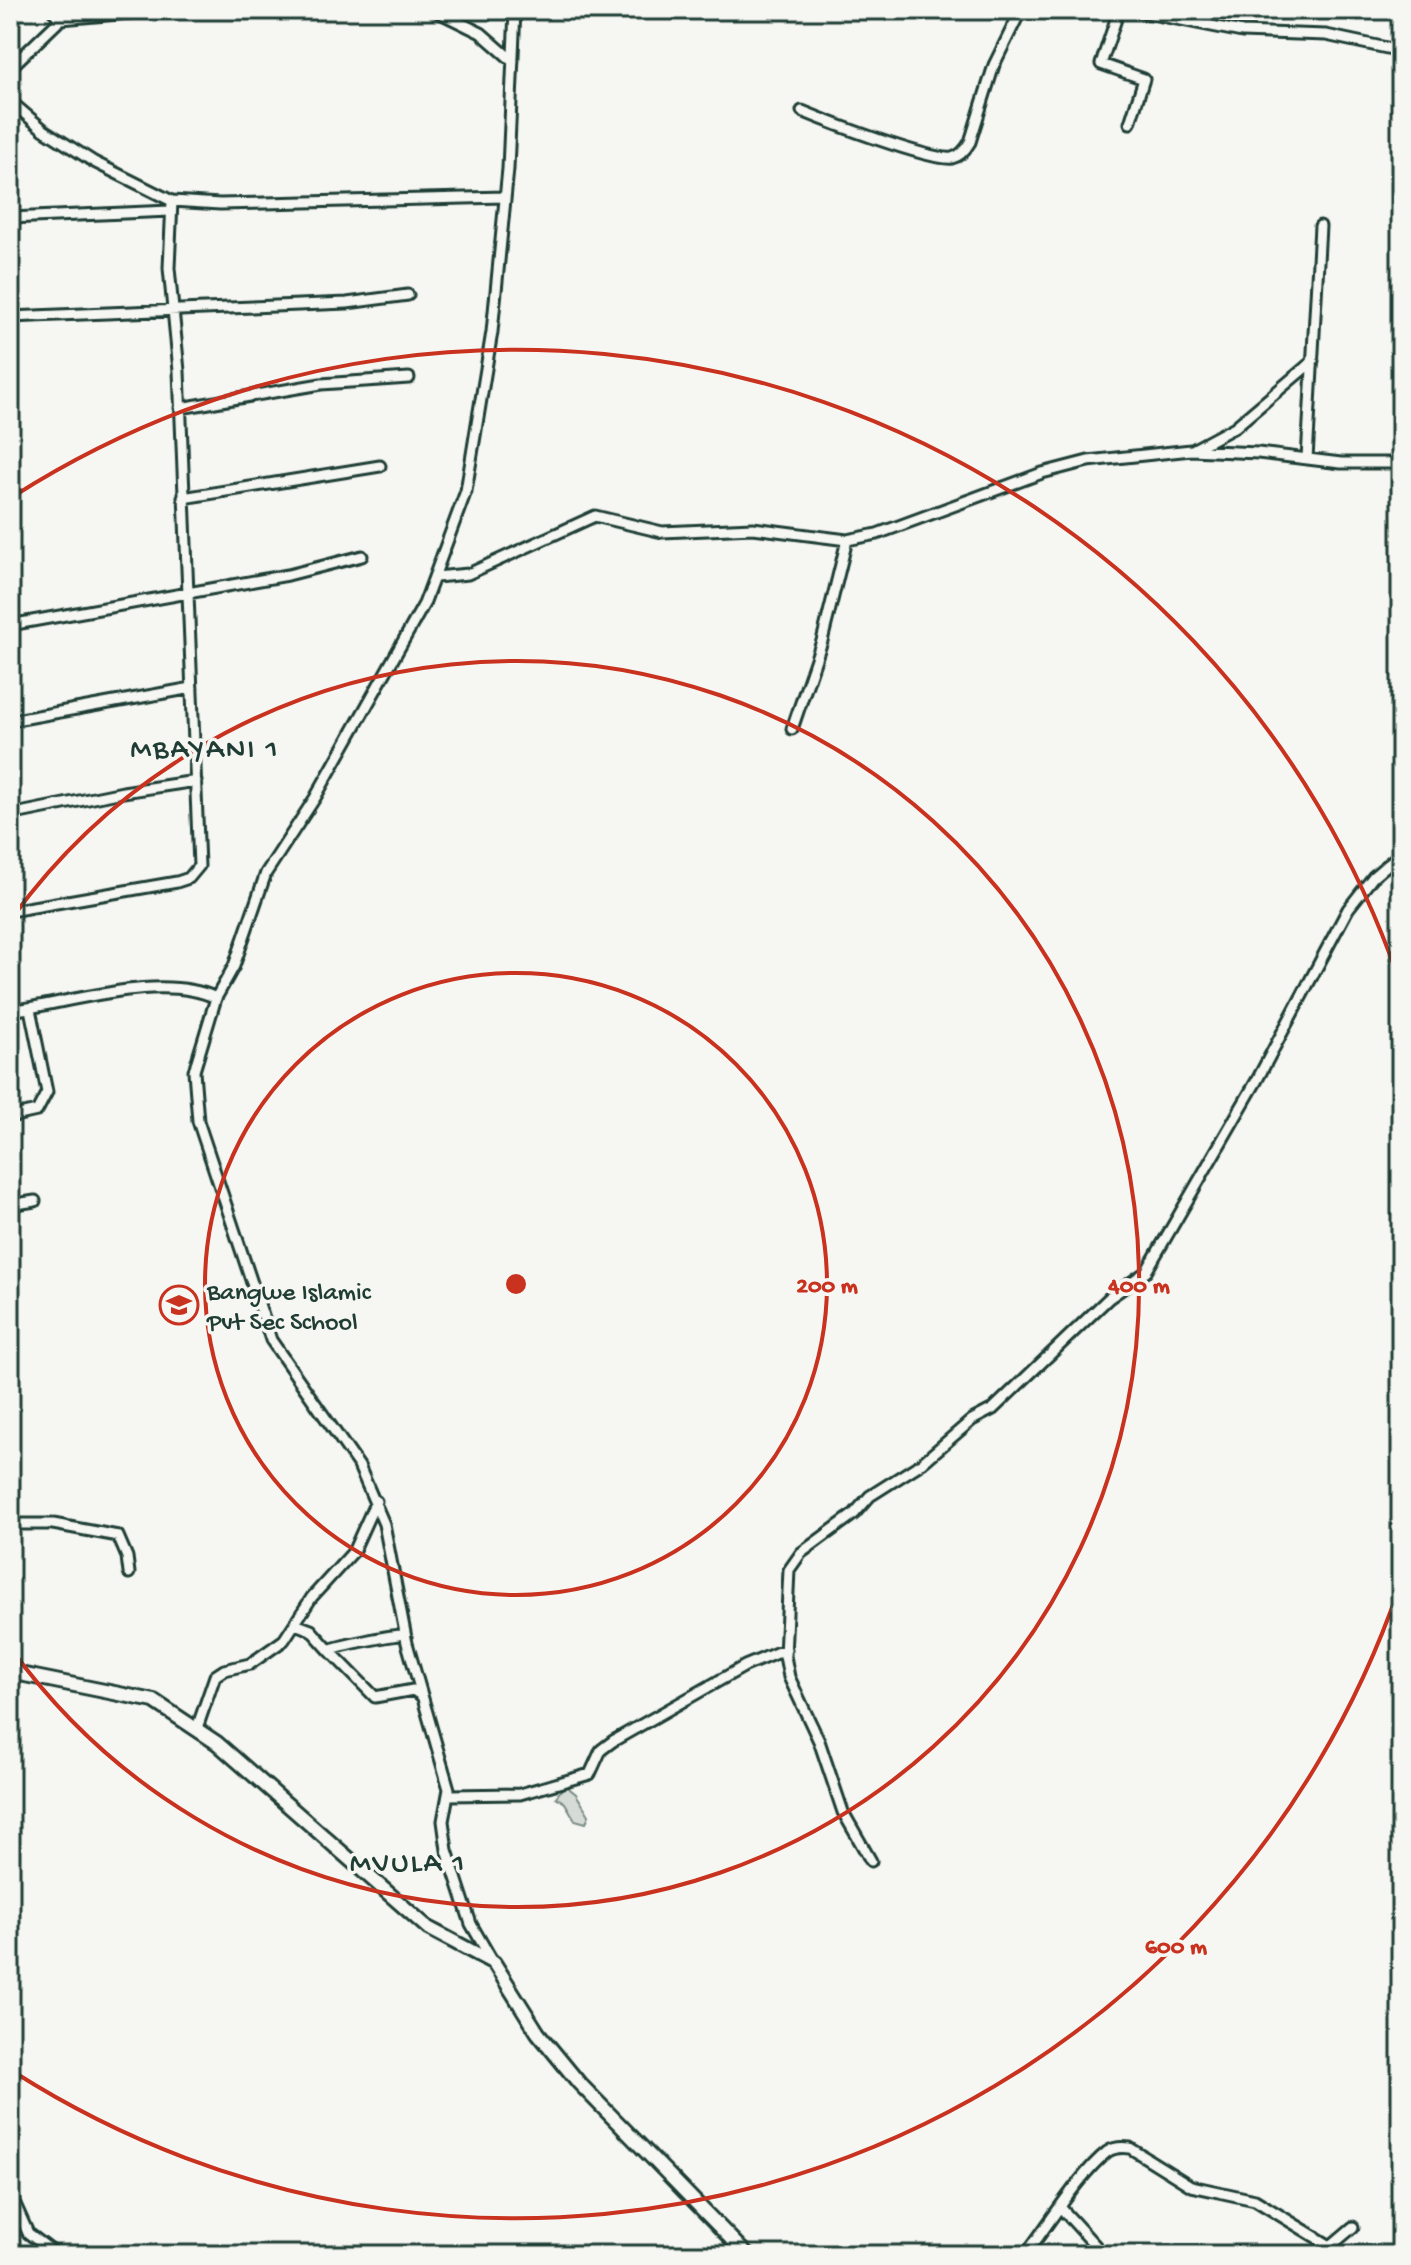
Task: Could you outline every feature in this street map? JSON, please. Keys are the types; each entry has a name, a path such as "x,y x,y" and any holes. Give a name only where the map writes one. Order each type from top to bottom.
{"street":[{"path":"52,10 61,19"},
{"path":"10,68 61,19 153,11 224,10"},
{"path":"434,10 481,33 513,61"},
{"path":"515,10 505,197 492,332 475,451 458,518 436,577 315,798 271,863 234,966 216,998 194,1071 193,1098 202,1136 271,1340 359,1466 376,1501 390,1543 405,1635 449,1795 443,1821 447,1850 471,1924 538,2033 579,2083 741,2253"},
{"path":"802,111 842,128 933,154 952,158 961,154 970,142 1006,37 1021,10"},
{"path":"1119,10 1101,64 1144,79 1130,123"},
{"path":"1131,10 1242,32 1326,35 1401,51"},
{"path":"10,101 44,130 171,206"},
{"path":"10,218 171,206 505,197"},
{"path":"10,911 189,878 196,873 200,859 173,310 171,206"},
{"path":"1307,459 1320,226"},
{"path":"10,317 347,303 408,295"},
{"path":"1191,450 1235,427 1313,361"},
{"path":"180,408 321,384 409,378"},
{"path":"436,577 468,574 595,516 662,532 753,528 847,540 877,534 1066,465 1191,450 1401,463"},
{"path":"183,498 380,466"},
{"path":"792,729 825,629 847,540"},
{"path":"10,625 188,590 288,575 362,556"},
{"path":"10,721 192,688"},
{"path":"10,815 196,781"},
{"path":"871,1861 843,1812 819,1741 789,1677 786,1649 787,1578 801,1553 854,1514 870,1496 922,1463 972,1420 993,1409 1109,1298 1146,1272 1257,1080 1348,909 1373,877 1401,853"},
{"path":"10,1011 163,988 193,989 216,998"},
{"path":"10,1117 37,1111 47,1092 30,1009"},
{"path":"10,1205 35,1201"},
{"path":"197,1728 215,1676 263,1657 284,1640 312,1597 353,1552 376,1501"},
{"path":"10,1524 53,1524 118,1536 127,1557 129,1573"},
{"path":"295,1624 311,1630 375,1697 413,1690 422,1696"},
{"path":"329,1650 367,1643 396,1632 405,1635"},
{"path":"449,1795 520,1794 590,1774 601,1750 613,1741 745,1666 786,1649"},
{"path":"10,1672 154,1701 197,1728 428,1928 494,1963"},
{"path":"1025,2255 1108,2151 1130,2148 1191,2186 1255,2200 1345,2255"},
{"path":"10,2193 28,2233 57,2255"},
{"path":"1061,2208 1104,2255"},
{"path":"1320,2255 1353,2227"}],"shaded area":[{"path":"565,1785 576,1794 589,1815 586,1823 575,1820 565,1803 556,1797"}],"place":[{"name":"Bangwe Islamic Pvt Sec School","path":"179,1305"}],"district":[{"name":"MBAYANI 1","path":"205,747"},
{"name":"MVULA 1","path":"408,1861"}]}
